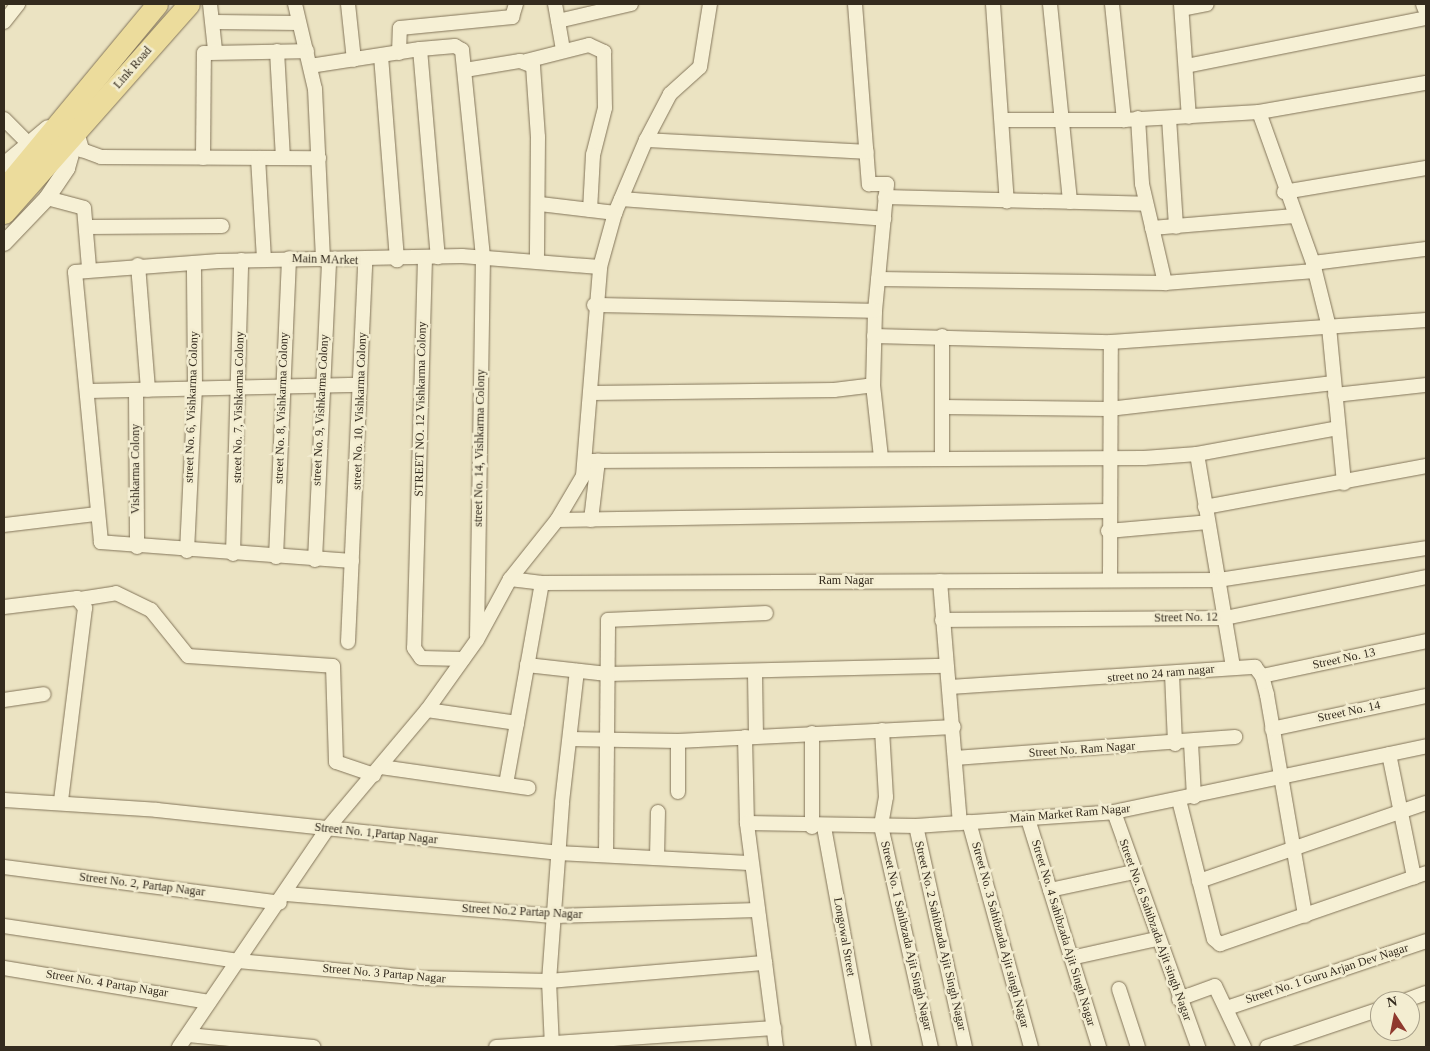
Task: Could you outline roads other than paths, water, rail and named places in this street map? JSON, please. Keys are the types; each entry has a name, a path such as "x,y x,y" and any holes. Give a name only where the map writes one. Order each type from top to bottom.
{"main road":[{"name":"Link Road","path":"34,156 61,118 157,4"},
{"name":"Link Road","path":"34,156 77,132 189,4"},
{"path":"4,189 34,156"},
{"path":"4,213 34,156"}],"street":[{"path":"4,22 18,4"},
{"path":"210,4 215,22 216,50"},
{"name":"street No. 9, Vishkarma Colony","path":"295,4 310,66 326,260 315,560"},
{"path":"348,4 354,60"},
{"path":"399,53 400,28 512,16 516,4"},
{"path":"555,4 563,50"},
{"path":"558,21 631,4"},
{"path":"591,520 590,393 594,304 600,267 615,213 646,140 670,94 700,67 710,4"},
{"path":"855,4 869,184 887,184 874,336 874,385 881,458"},
{"path":"993,4 1004,120 1007,202"},
{"path":"1050,4 1070,202"},
{"path":"1112,4 1124,120"},
{"path":"1189,117 1182,6 1207,4"},
{"path":"1424,4 1426,9"},
{"path":"1186,66 1426,18"},
{"path":"215,22 299,23"},
{"path":"465,70 526,61 563,50 597,46 605,56 605,108 593,155 590,210"},
{"name":"street No. 14, Vishkarma Colony","path":"420,49 460,47 465,70 483,257 477,640"},
{"path":"310,66 420,49"},
{"name":"STREET NO. 12 Vishkarma Colony","path":"420,49 431,257 422,458 415,560 414,615 417,656 463,659"},
{"path":"203,158 202,57 216,50 307,52"},
{"path":"277,51 283,158"},
{"path":"381,56 397,260"},
{"path":"526,61 535,72 540,204 537,259"},
{"path":"1004,120 1062,118 1124,120 1259,112 1426,83"},
{"path":"1259,112 1284,192 1314,267 1329,326 1344,483"},
{"path":"1138,118 1146,204 1165,283"},
{"path":"1169,118 1176,227"},
{"path":"4,119 34,156 4,165"},
{"path":"77,132 82,150 101,157 318,158"},
{"path":"4,243 47,198 67,168 77,132"},
{"path":"646,140 867,152"},
{"path":"258,158 264,259"},
{"path":"1284,192 1426,168"},
{"path":"886,197 1007,202 1146,204"},
{"path":"47,198 81,206 88,227 89,268 75,272 89,392 96,514 101,542 137,547 276,558 352,561"},
{"path":"620,200 884,219"},
{"path":"540,204 615,213"},
{"path":"1152,228 1294,216"},
{"path":"88,227 222,226"},
{"path":"878,279 1165,283 1314,267 1426,249"},
{"name":"Main MArket","path":"89,268 289,258 365,261 431,257 537,259 600,267"},
{"name":"street No. 8, Vishkarma Colony","path":"276,558 289,258"},
{"name":"street No. 7, Vishkarma Colony","path":"233,554 242,260"},
{"name":"street No. 10, Vishkarma Colony","path":"348,642 365,261"},
{"name":"street No. 6, Vishkarma Colony","path":"187,551 195,387 194,263"},
{"name":"Vishkarma Colony","path":"137,547 142,390 138,265"},
{"path":"594,304 875,311"},
{"path":"874,336 942,336 1111,342 1426,320"},
{"path":"942,336 942,459"},
{"path":"1110,579 1108,459 1111,342"},
{"path":"89,392 195,387 360,385"},
{"path":"590,393 834,390 874,385"},
{"path":"942,407 1109,409 1334,389 1426,385"},
{"path":"592,461 881,458 1108,459 1197,454 1338,428"},
{"path":"1197,454 1233,667"},
{"path":"179,1047 283,898 327,829 378,771 427,710 477,640 510,579 557,520 592,461"},
{"path":"1205,508 1426,466"},
{"path":"557,520 1109,511"},
{"path":"4,525 96,514"},
{"path":"1108,531 1208,522"},
{"name":"Ram Nagar","path":"510,579 542,584 1110,579 1218,580 1426,548"},
{"name":"Street No. 12","path":"942,620 1225,618 1426,577"},
{"path":"940,581 946,666 950,687 964,822"},
{"path":"506,784 542,584"},
{"path":"4,607 116,593 151,610 188,656 333,666 336,762 378,771 530,788"},
{"path":"61,802 85,616 80,599"},
{"path":"606,855 608,742 606,624 624,616 766,613"},
{"name":"Street No. 13","path":"1262,676 1426,641"},
{"path":"527,665 607,674 946,666"},
{"name":"street no 24 ram nagar","path":"950,687 1172,674 1233,667 1255,667 1262,676"},
{"path":"552,1045 549,981 558,853 577,672"},
{"path":"755,672 750,736 747,823 749,864 766,963 776,1047"},
{"path":"1172,674 1175,744"},
{"path":"1262,676 1305,916"},
{"path":"4,700 44,694"},
{"name":"Street No. 14","path":"1272,729 1426,696"},
{"path":"427,710 517,723"},
{"path":"570,739 608,742 678,741 954,727"},
{"path":"881,826 886,797 882,730"},
{"name":"Longowal Street","path":"812,733 818,826 864,1047"},
{"name":"Street No. Ram Nagar","path":"956,758 1191,743 1235,737"},
{"path":"678,741 678,792"},
{"path":"1191,743 1194,797"},
{"name":"Main Market Ram Nagar","path":"747,823 818,826 916,826 1114,812 1194,797 1426,746"},
{"path":"1179,800 1214,939 1220,944 1420,875 1400,811 1389,754"},
{"name":"Street No. 1,Partap Nagar","path":"4,800 61,802 558,853 749,864"},
{"path":"1199,881 1426,803"},
{"path":"656,858 658,812"},
{"name":"Street No. 6 Sahibzada Ajit singh Nagar","path":"1114,812 1133,872 1198,1047"},
{"name":"Street No. 4 Sahibzada Ajit Singh Nagar","path":"1028,819 1099,1047"},
{"name":"Street No. 3 Sahibzada Ajit singh Nagar","path":"964,822 1030,1047"},
{"name":"Street No. 1 Sahibzada Ajit Singh Nagar","path":"881,826 931,1047"},
{"name":"Street No. 2 Sahibzada Ajit Singh Nagar","path":"916,826 965,1047"},
{"name":"Street No. 2, Partap Nagar","path":"4,867 283,898"},
{"path":"1050,890 1133,872"},
{"name":"Street No.2 Partap Nagar","path":"283,898 554,916 758,910"},
{"name":"Street No. 3 Partap Nagar","path":"4,926 238,961 420,978 549,981 766,963"},
{"path":"1071,958 1157,939"},
{"name":"Street No. 1 Guru Arjan Dev Nagar","path":"1227,1008 1426,941"},
{"name":"Street No. 4 Partap Nagar","path":"4,968 209,1002"},
{"path":"1179,999 1215,986 1244,1047"},
{"path":"1119,989 1138,1047"},
{"path":"1267,1047 1370,1012"},
{"path":"496,1047 552,1045 774,1028"},
{"path":"188,1034 314,1047"}]}
